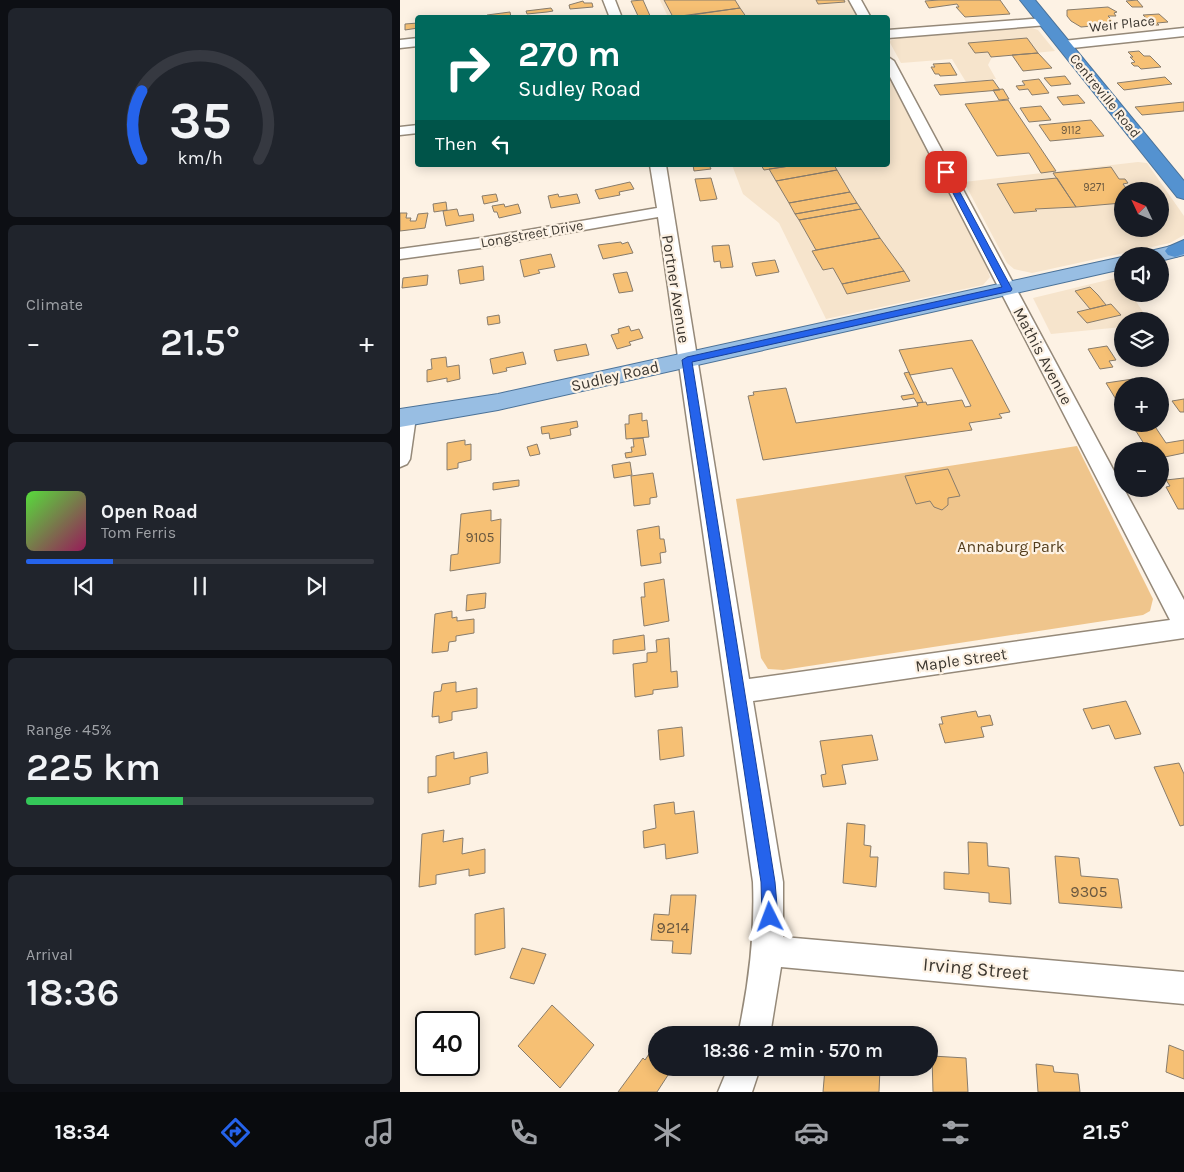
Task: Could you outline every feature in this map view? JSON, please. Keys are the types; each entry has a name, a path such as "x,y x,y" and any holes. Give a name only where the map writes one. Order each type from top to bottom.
{"highway":[{"name":"Centreville Road","path":"1027,0 1183,190"},
{"path":"1160,163 1161,177 1184,210"}],"main road":[{"name":"Sudley Road","path":"403,417 498,402 1114,265"}],"street":[{"path":"609,0 615,15"},
{"path":"855,0 863,15"},
{"path":"890,34 1044,22"},
{"name":"Weir Place","path":"1063,45 1184,32"},
{"path":"400,44 415,42"},
{"name":"Mathis Avenue","path":"890,65 1184,624"},
{"path":"400,131 415,129"},
{"name":"Portner Avenue","path":"658,167 768,882 770,917 768,951 762,998 756,1026"},
{"name":"Longstreet Drive","path":"400,254 489,242 664,211"},
{"path":"400,459 403,417"},
{"name":"Maple Street","path":"739,692 1184,628"},
{"name":"Irving Street","path":"768,951 1184,988"},
{"path":"735,1092 741,1076"}],"shaded area":[{"path":"660,0 849,0 857,15 667,15"},
{"path":"1026,26 1038,30 1055,51 992,57 988,65 996,79 966,82 952,59 901,63 890,41 901,37"},
{"path":"890,77 932,156 990,277 983,285 826,319 779,223 743,194 733,167 890,167"},
{"path":"1138,162 1147,163 1160,182 1114,182 1114,238 1169,238 1169,195 1184,216 1184,235 1170,243 1152,247 1114,247 1114,255 1032,273 1014,269 1007,263 964,182"},
{"path":"1114,278 1114,302 1136,302 1143,312 1114,312 1114,328 1051,334 1033,298"}],"green space":[{"name":"Annaburg Park","path":"1077,446 1153,599 1150,611 1143,615 783,670 768,669 761,658 736,499"}],"building":[{"path":"643,0 650,15 638,15 631,1"},
{"path":"664,0 735,0 740,8 688,15 672,15"},
{"path":"816,0 844,0 845,2 818,4"},
{"path":"1000,0 1010,14 965,17 956,7 959,7 957,4 929,8 925,1"},
{"path":"1137,0 1143,7 1132,7 1126,1"},
{"path":"583,1 584,3 592,3 593,7 570,9 569,5"},
{"path":"1108,7 1117,12 1114,13 1116,16 1108,16 1116,24 1081,27 1067,16 1067,10"},
{"path":"551,8 553,11 527,14 526,11"},
{"path":"740,8 745,15 692,15"},
{"path":"510,12 511,15 487,15"},
{"path":"1159,14 1168,22 1154,25 1143,15"},
{"path":"415,23 415,28 405,30 405,24"},
{"path":"1027,38 1038,53 991,57 988,52 975,53 968,43"},
{"path":"1139,51 1144,56 1150,56 1161,67 1141,69 1138,66 1134,66 1131,63 1135,62 1130,57 1133,57 1128,52"},
{"path":"1038,53 1052,68 1023,71 1012,55"},
{"path":"950,63 957,75 940,76 935,74 931,67 935,67 933,64"},
{"path":"1065,76 1071,84 1051,86 1044,78"},
{"path":"1165,77 1172,84 1124,90 1117,83"},
{"path":"1039,79 1049,93 1032,95 1028,89 1019,90 1016,86 1025,85 1022,81"},
{"path":"993,80 1000,90 940,95 934,85"},
{"path":"1003,89 1009,99 999,100 993,90"},
{"path":"1078,95 1085,103 1063,105 1057,97"},
{"path":"1008,100 1056,171 1041,173 1029,153 997,156 965,104"},
{"path":"1184,102 1184,111 1142,115 1135,107"},
{"path":"1041,106 1051,120 1029,122 1020,108"},
{"path":"1091,120 1104,136 1050,141 1039,125"},
{"path":"693,167 710,167 711,169 694,171"},
{"path":"762,167 783,167 764,170"},
{"path":"782,167 835,167 837,170 776,181 769,169"},
{"path":"1111,167 1119,179 1125,179 1127,182 1114,182 1114,204 1076,207 1053,173"},
{"path":"837,170 850,192 789,203 776,181"},
{"path":"711,178 717,199 700,201 695,179"},
{"path":"1057,178 1076,207 1035,209 1037,211 1014,213 997,184"},
{"path":"630,182 634,189 619,192 620,195 599,199 595,190"},
{"path":"850,192 857,203 795,214 789,203"},
{"path":"496,194 498,201 484,204 482,196"},
{"path":"558,194 559,197 577,194 580,203 551,208 548,196"},
{"path":"446,202 447,210 434,212 433,204"},
{"path":"857,203 861,209 799,220 795,214"},
{"path":"504,204 505,207 518,204 521,213 499,218 492,206"},
{"path":"457,209 459,216 473,214 474,221 446,226 443,211"},
{"path":"861,209 880,238 816,250 799,220"},
{"path":"400,213 407,213 406,218 411,218 410,221 416,221 418,214 428,213 425,228 400,231"},
{"path":"880,238 904,271 842,284 833,268 823,270 812,251"},
{"path":"621,242 622,244 628,242 633,253 603,259 598,245"},
{"path":"729,245 733,267 721,268 720,261 714,262 712,246"},
{"path":"551,254 555,267 538,270 540,273 524,277 520,260"},
{"path":"775,260 779,272 756,276 752,263"},
{"path":"483,266 484,280 460,284 458,270"},
{"path":"904,271 910,281 847,294 842,284"},
{"path":"627,272 633,291 619,293 613,274"},
{"path":"428,275 427,285 402,288 403,278"},
{"path":"1090,287 1106,305 1090,309 1075,291"},
{"path":"1111,304 1118,312 1114,312 1114,317 1087,323 1077,312"},
{"path":"499,315 500,323 488,325 487,317"},
{"path":"629,326 631,331 639,329 643,338 629,342 631,345 617,349 611,335 619,333 618,329"},
{"path":"972,340 1010,412 999,414 1002,418 969,423 972,430 763,460 748,396 754,395 753,392 786,388 796,423 918,406 917,403 926,402 927,405 962,400 965,407 971,406 952,368 910,375 899,350"},
{"path":"586,344 589,355 557,361 554,350"},
{"path":"1107,346 1114,357 1114,360 1109,361 1113,367 1100,369 1088,349"},
{"path":"523,352 526,364 506,368 507,371 493,374 490,359"},
{"path":"446,357 447,367 459,365 460,379 447,382 447,378 427,382 427,370 432,369 431,359"},
{"path":"909,372 923,402 917,403 914,398 903,400 901,396 914,394 904,373"},
{"path":"1114,382 1114,396 1106,383"},
{"path":"1184,399 1184,412 1180,412 1172,401"},
{"path":"642,413 642,421 647,420 649,437 626,439 625,424 629,424 629,415"},
{"path":"577,421 578,427 570,429 571,435 550,439 549,433 542,434 541,427"},
{"path":"1137,432 1159,432 1165,442 1143,442"},
{"path":"643,438 646,455 626,458 625,453 632,452 631,447 634,447 633,439"},
{"path":"465,440 465,445 471,444 471,460 458,463 458,468 447,470 447,443"},
{"path":"1184,440 1184,453 1169,456 1169,442"},
{"path":"537,444 540,454 530,456 527,447"},
{"path":"630,462 632,475 614,478 612,465"},
{"path":"948,469 960,496 948,498 948,505 942,510 934,507 930,501 916,504 905,476"},
{"path":"653,473 657,497 650,498 650,504 634,506 631,476"},
{"path":"1184,478 1184,509 1178,509 1169,492 1169,480"},
{"path":"519,480 519,486 493,490 493,483"},
{"path":"491,510 491,521 501,519 500,563 450,571 451,555 458,554 461,514"},
{"path":"659,526 660,539 664,539 666,552 660,553 661,563 641,566 637,530"},
{"path":"664,579 669,621 644,626 641,597 645,597 644,583"},
{"path":"486,593 485,608 466,611 467,595"},
{"path":"452,611 452,618 457,617 457,621 474,619 474,633 456,636 456,641 449,642 448,651 432,653 435,614"},
{"path":"644,635 645,650 613,654 613,640"},
{"path":"669,638 671,672 677,671 678,687 653,690 653,694 635,697 633,664 647,662 647,653 657,652 656,640"},
{"path":"456,682 456,692 477,688 477,708 452,712 452,720 439,723 439,716 432,717 434,692 441,691 442,684"},
{"path":"1126,701 1141,734 1115,739 1109,725 1092,729 1083,709"},
{"path":"976,711 978,717 990,715 993,725 981,727 984,737 945,743 939,724 943,724 941,717"},
{"path":"682,727 684,756 660,760 658,730"},
{"path":"872,735 878,760 842,765 846,784 823,787 821,775 826,774 820,741"},
{"path":"454,752 454,759 487,752 488,773 470,777 470,784 428,793 428,777 436,776 436,756"},
{"path":"1179,763 1184,774 1184,825 1180,826 1154,767"},
{"path":"674,802 675,814 694,811 698,853 666,859 665,844 644,848 643,831 656,828 654,805"},
{"path":"847,823 865,825 864,845 871,846 870,857 878,857 876,887 843,883"},
{"path":"444,830 443,842 463,838 462,854 485,849 485,873 469,876 469,869 436,875 436,884 419,887 422,834"},
{"path":"968,842 987,843 988,866 1009,868 1011,904 989,902 989,893 944,889 944,872 969,874"},
{"path":"1055,856 1079,858 1081,876 1118,879 1122,908 1059,903"},
{"path":"671,895 696,895 691,954 672,953 673,941 651,940 654,914 669,915"},
{"path":"504,908 505,948 475,955 475,914"},
{"path":"522,948 546,954 534,984 510,978"},
{"path":"552,1005 594,1045 560,1088 518,1046"},
{"path":"1169,1045 1184,1051 1184,1079 1166,1072"},
{"path":"648,1056 648,1076 667,1076 657,1092 618,1092 643,1058 645,1060"},
{"path":"938,1056 966,1058 968,1092 933,1092 933,1076 938,1076"},
{"path":"1036,1064 1053,1066 1054,1072 1078,1074 1080,1092 1038,1092"},
{"path":"824,1076 880,1076 879,1092 823,1092"}],"route":[{"path":"770,917 768,882 687,360 1008,289 946,172"}]}
